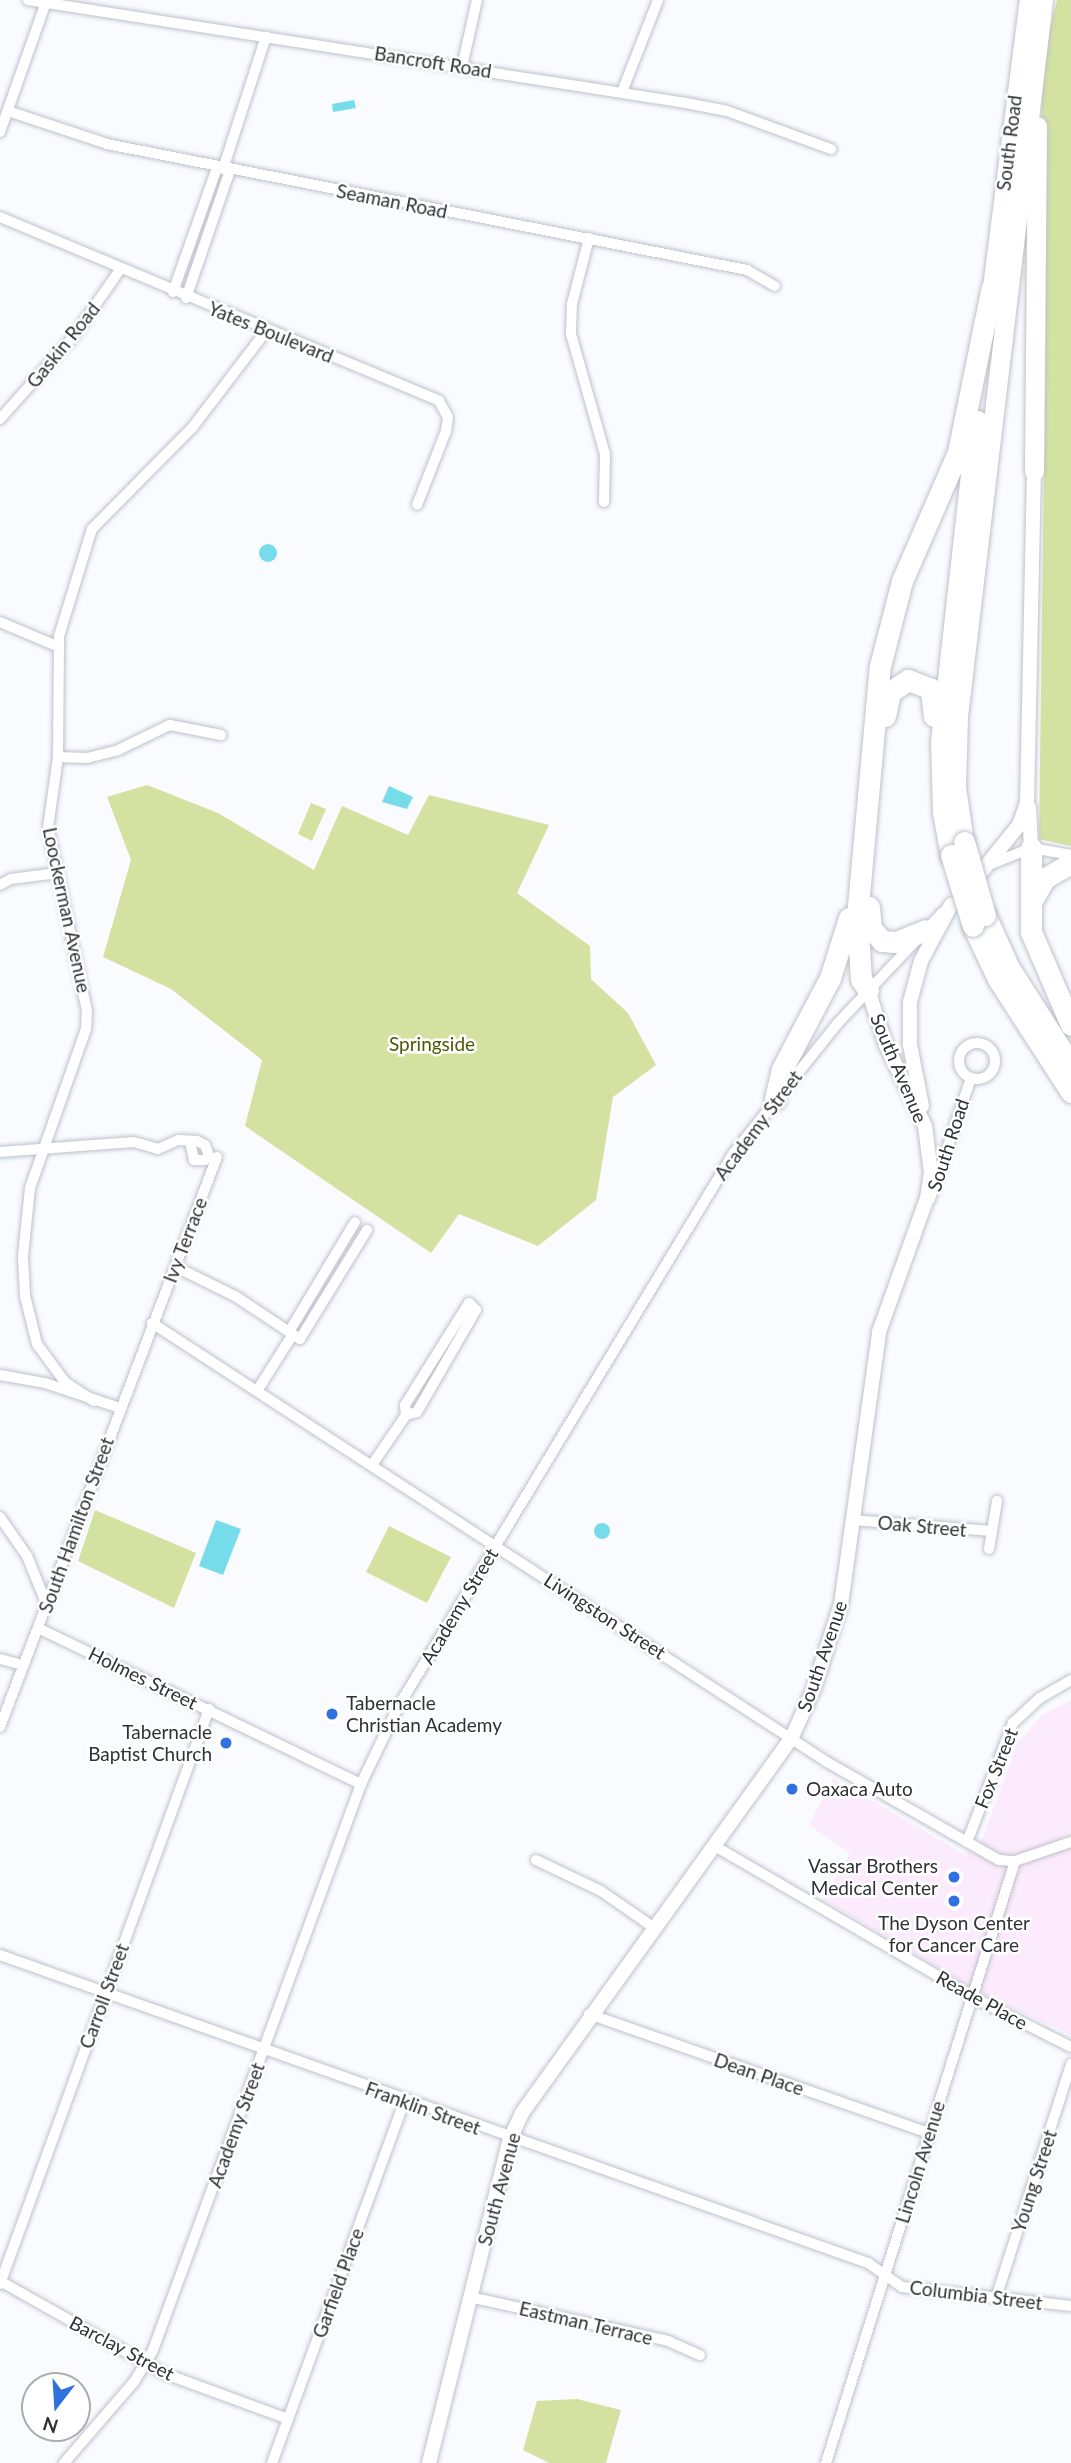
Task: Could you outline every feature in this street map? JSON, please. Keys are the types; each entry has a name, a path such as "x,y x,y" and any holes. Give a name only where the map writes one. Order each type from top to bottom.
{"highway":[{"name":"South Road","path":"992,287 1028,0"},
{"path":"957,848 958,716 1044,0"},
{"path":"1034,471 1037,133 1050,0"},
{"path":"943,812 942,724 992,287"},
{"path":"868,990 861,979 858,953 859,872 887,632 905,573 958,452 992,287"},
{"path":"868,990 869,907 886,703 892,688 904,681 923,682 933,694 934,768 943,812 998,979 1071,1093"},
{"path":"1031,848 1029,911 1033,939 1071,1025"},
{"path":"1029,911 1041,882 1071,863"},
{"path":"775,1099 782,1069 839,955 859,872"},
{"path":"869,907 873,932 882,940 896,943 925,930"},
{"path":"979,920 1071,1065"}],"street":[{"name":"Bancroft Road","path":"29,0 622,92 727,111 831,149"},
{"path":"462,67 477,0"},
{"path":"622,92 658,0"},
{"path":"0,132 47,2"},
{"path":"186,298 267,37"},
{"name":"Seaman Road","path":"8,111 107,144 747,270 775,286"},
{"path":"173,292 224,169"},
{"name":"Yates Boulevard","path":"0,217 186,298 420,391 446,408 446,431 417,505"},
{"path":"589,238 572,304 570,334 606,454 604,502"},
{"name":"Gaskin Road","path":"0,419 74,336 121,268"},
{"name":"Loockerman Avenue","path":"94,1401 65,1382 46,1361 30,1321 25,1220 43,1151 86,1030 87,1012 48,828 58,757 59,647 66,606 92,529 192,428 267,330"},
{"path":"1034,471 1028,792 1031,848 1071,855"},
{"path":"0,622 59,647"},
{"path":"58,757 87,758 132,746 170,725 221,735"},
{"path":"978,876 1019,825 1028,792"},
{"name":"South Avenue","path":"429,2463 510,2139 533,2092 792,1737 814,1688 841,1604 879,1332 922,1210 931,1173 928,1139 883,1037 868,990 978,876 1006,855 1031,848"},
{"path":"0,885 11,879 58,873"},
{"path":"928,1139 910,1045 909,1013 921,961 951,905"},
{"name":"Academy Street","path":"64,2463 147,2365 361,1784 398,1707 692,1217 775,1099 868,990"},
{"name":"South Road","path":"922,1210 938,1183 971,1078"},
{"path":"0,1152 43,1151 134,1142 158,1149 178,1140 190,1141"},
{"name":"Ivy Terrace","path":"152,1323 217,1157"},
{"path":"294,1335 355,1222"},
{"path":"257,1391 367,1230"},
{"path":"176,1267 235,1296 294,1335"},
{"path":"372,1465 406,1415 405,1405 469,1303 476,1310 417,1412 406,1415"},
{"name":"Livingston Street","path":"152,1323 792,1737 999,1860 1015,1861"},
{"name":"South Hamilton Street","path":"0,1727 152,1323"},
{"path":"0,1375 45,1383 120,1408"},
{"path":"989,1549 997,1501"},
{"path":"0,1517 27,1556 47,1605"},
{"name":"Oak Street","path":"852,1520 992,1531"},
{"name":"Holmes Street","path":"38,1628 361,1784"},
{"path":"0,1659 23,1665"},
{"name":"Fox Street","path":"967,1842 1013,1723 1040,1698 1071,1680"},
{"name":"Carroll Street","path":"0,2282 209,1709"},
{"path":"1015,1861 1071,1842"},
{"name":"Reade Place","path":"713,1845 972,1995 1071,2047"},
{"path":"536,1860 601,1891 653,1927"},
{"name":"Lincoln Avenue","path":"826,2463 1015,1861"},
{"name":"Franklin Street","path":"0,1955 404,2102 868,2263 884,2276"},
{"name":"Dean Place","path":"589,2014 929,2133"},
{"name":"Young Street","path":"996,2298 1071,2064"},
{"name":"Garfield Place","path":"272,2463 404,2102"},
{"name":"Columbia Street","path":"884,2276 902,2287 1071,2306"},
{"name":"Barclay Street","path":"0,2282 147,2365 288,2419"},
{"name":"Eastman Terrace","path":"470,2297 668,2341 700,2355"}],"shaded area":[{"name":"Vassar Brothers Medical Center","path":"1071,1700 1071,2035 986,1996 823,1899 850,1853 809,1825 833,1778 964,1854 982,1840 1017,1744 1042,1715"}],"green space":[{"path":"1057,0 1071,0 1071,846 1039,839 1046,312 1041,125 1044,53"},
{"name":"Springside","path":"147,785 218,813 314,870 342,806 408,835 429,795 549,825 517,893 590,946 591,979 628,1013 656,1065 613,1097 596,1200 538,1246 459,1214 431,1253 245,1126 262,1060 171,989 103,957 131,860 107,797"},
{"path":"311,803 326,809 312,841 298,834"},
{"path":"95,1510 196,1553 174,1608 78,1561"},
{"path":"389,1526 451,1557 427,1603 366,1572"},
{"path":"577,2399 621,2410 606,2463 549,2463 523,2450 537,2401"}],"water":[{"path":"354,100 356,108 333,112 332,104"},
{"path":"268,544 274,547 277,553 274,559 268,562 262,559 259,553 262,547"},
{"path":"389,786 413,797 407,809 382,802"},
{"path":"216,1520 241,1529 223,1575 199,1566"},
{"path":"602,1523 608,1525 608,1537 602,1539 596,1537 594,1531 596,1525"}],"place":[{"name":"Tabernacle Christian Academy","path":"332,1714"},
{"name":"Tabernacle Baptist Church","path":"226,1743"},
{"name":"Oaxaca Auto","path":"792,1789"},
{"name":"Vassar Brothers Medical Center","path":"954,1877"},
{"name":"The Dyson Center for Cancer Care","path":"954,1901"}]}
